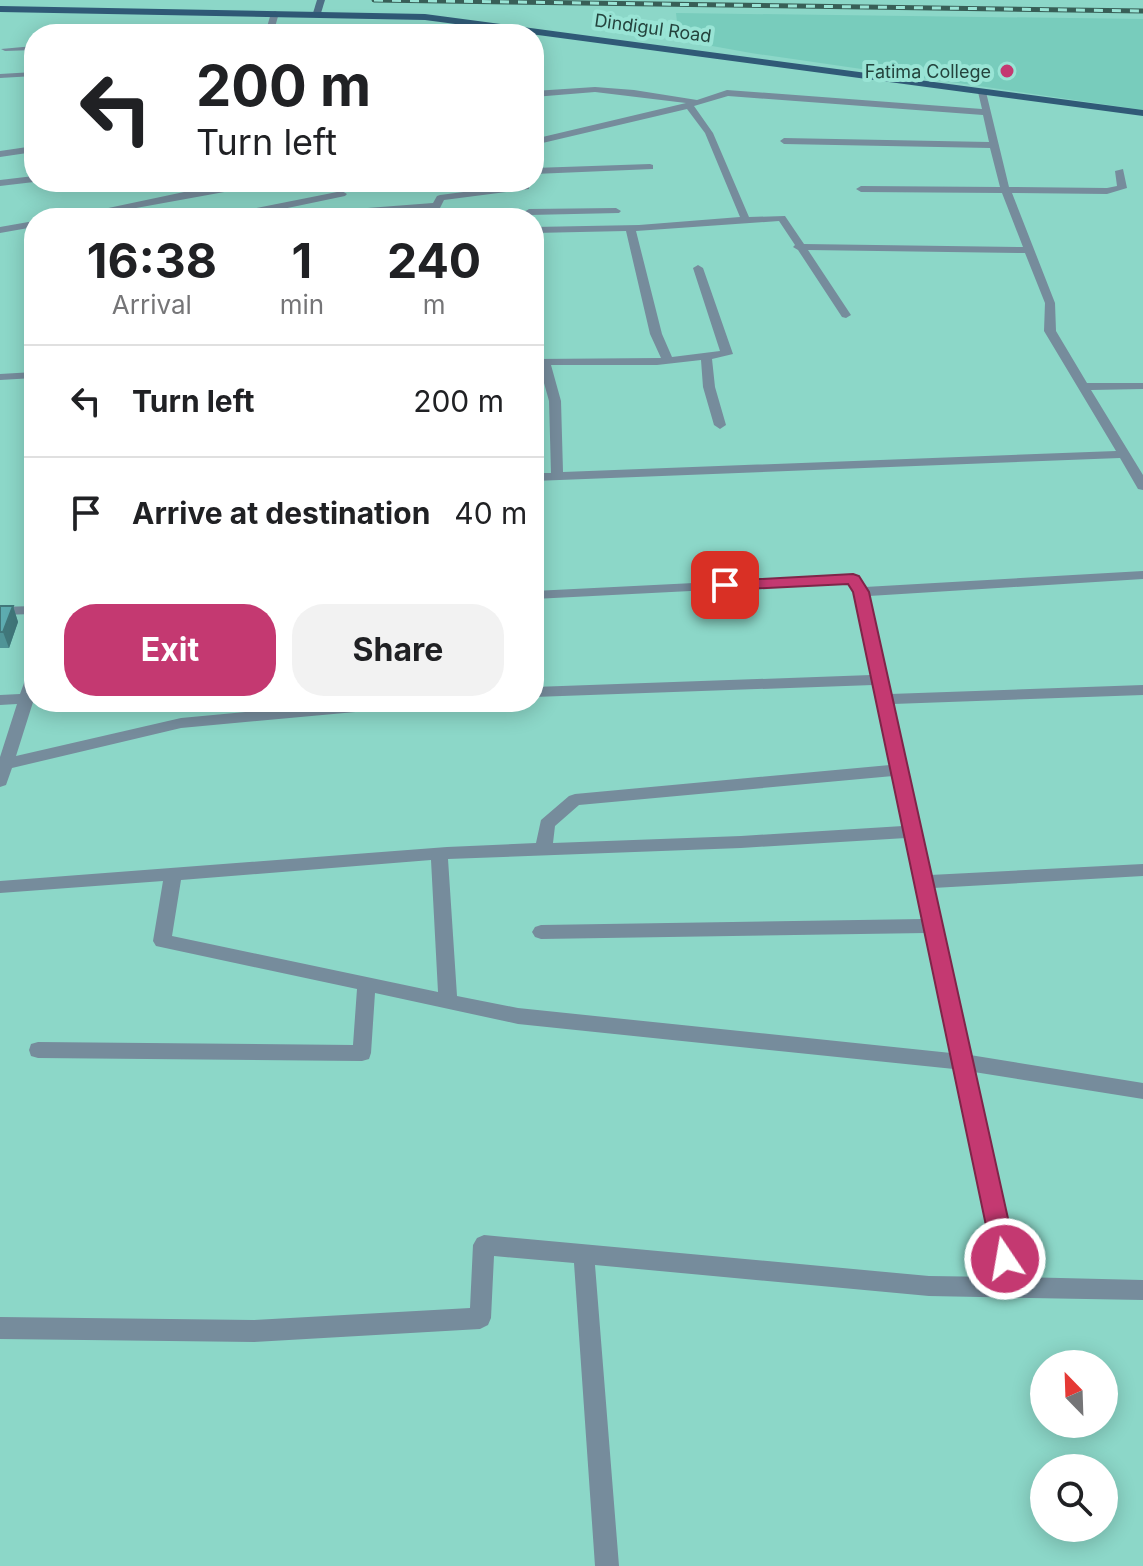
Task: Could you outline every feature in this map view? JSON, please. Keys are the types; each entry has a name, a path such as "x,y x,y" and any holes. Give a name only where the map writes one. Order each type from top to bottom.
{"main road":[{"name":"Dindigul Road","path":"0,6 318,7 481,24"},
{"name":"Dindigul Road","path":"0,6 275,13 318,7"},
{"name":"Dindigul Road","path":"544,32 982,92 1143,120"},
{"name":"Dindigul Road","path":"1028,99 1143,113"}],"street":[{"path":"272,24 275,13"},
{"path":"5,49 24,48"},
{"path":"0,76 24,75"},
{"path":"544,92 573,88 637,91 693,104 709,133 745,218"},
{"path":"982,92 984,112 1005,191 1050,303 1050,331 1143,485"},
{"path":"544,140 727,93 984,112"},
{"path":"784,141 993,145"},
{"path":"0,154 24,150"},
{"path":"544,171 650,167"},
{"path":"861,189 1115,190 1122,188 1120,171"},
{"path":"0,183 24,180"},
{"path":"118,208 205,192"},
{"path":"410,208 437,206 440,198 477,192"},
{"path":"271,208 342,194"},
{"path":"544,214 616,211"},
{"path":"544,230 630,228 745,218 782,218 798,247 846,315"},
{"path":"0,230 24,226"},
{"path":"630,228 656,334 668,361"},
{"path":"798,247 1029,250"},
{"path":"544,362 668,361 727,354 698,268"},
{"path":"706,358 709,387 720,425"},
{"path":"544,374 555,401 557,476"},
{"path":"0,377 24,376"},
{"path":"1083,387 1143,386"},
{"path":"544,477 1123,454"},
{"path":"861,592 1143,575"},
{"path":"544,594 853,579 861,592 1011,1288"},
{"path":"0,611 24,610"},
{"path":"544,692 879,680"},
{"path":"884,699 1143,690"},
{"path":"0,700 24,699"},
{"path":"0,781 24,705"},
{"path":"4,764 181,723 301,712"},
{"path":"544,849 547,824 575,800 899,770"},
{"path":"0,887 439,854 913,831"},
{"path":"439,854 448,1001"},
{"path":"924,882 1143,870"},
{"path":"173,875 162,941 518,1016 963,1062 1143,1091"},
{"path":"541,932 934,926"},
{"path":"38,1050 362,1053 366,984"},
{"path":"0,1328 254,1331 480,1318 484,1245 929,1286 1143,1290"},
{"path":"584,1255 607,1566"}],"shaded area":[{"name":"Fatima College","path":"676,13 1143,19 1143,110 679,40"}],"building":[{"path":"0,606 13,606 3,632 0,632"}],"railway":[{"path":"374,0 1143,11"}],"place":[{"name":"Fatima College","path":"1007,71"}],"route":[{"path":"725,585 853,579 861,592 1005,1259"}]}
